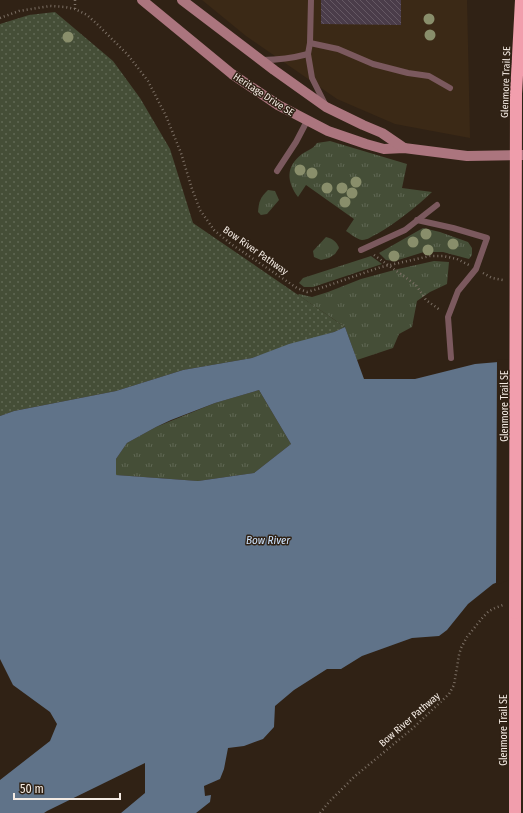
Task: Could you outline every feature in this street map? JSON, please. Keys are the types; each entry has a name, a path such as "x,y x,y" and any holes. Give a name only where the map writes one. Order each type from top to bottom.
{"highway":[{"name":"Glenmore Trail SE","path":"515,813 512,608 516,94 520,2"}],"main road":[{"name":"Heritage Drive SE","path":"142,0 232,74 278,105 328,131 384,149 404,148 467,156 523,155"},
{"name":"Heritage Drive SE","path":"182,0 326,107 382,133 404,148"}],"lane":[{"path":"311,0 310,43 308,54 312,78 326,107"},
{"path":"310,43 338,49 373,64 429,76 450,88"},
{"path":"261,60 293,58 308,54"},
{"path":"276,172 296,142 307,121"},
{"path":"363,250 405,230 437,205"},
{"path":"417,220 453,228 487,238 476,269 458,291 448,317 451,358"}],"path":[{"path":"75,0 75,9"},
{"name":"Bow River Pathway","path":"0,18 18,11 50,6 75,9 87,15 96,22 128,55 148,81 169,123 181,153 200,210 214,230 231,244 297,288 307,292 381,267 430,256 443,256 457,259 492,278 505,280"},
{"path":"363,250 416,285 426,300 448,317"},
{"name":"Bow River Pathway","path":"320,813 354,777 413,728 449,694 454,685 458,655 461,648 467,637 483,617 495,608 512,608"}],"shaded area":[{"path":"202,0 467,0 470,138 395,124 337,99 246,36"}],"green space":[{"path":"55,12 113,61 140,98 170,149 193,223 345,327 334,332 252,358 183,370 116,391 14,411 0,416 0,24 29,15"},
{"path":"330,141 407,164 402,188 432,192 406,214 377,234 366,239 358,239 346,231 354,219 306,185 298,197 290,180 290,169 296,159 317,143"},
{"path":"268,190 275,191 279,200 267,214 261,215 258,212 259,202"},
{"path":"423,228 440,232 468,242 472,248 472,255 469,259 443,252 424,252 395,261 386,260 379,253"},
{"path":"326,237 334,241 339,248 335,254 329,258 321,260 314,257 313,251"},
{"path":"371,256 382,264 313,287 304,287 299,283 303,278"},
{"path":"434,261 449,262 447,284 430,292 417,301 412,327 399,334 393,348 357,360 345,327 298,295 312,297 361,279"},
{"path":"259,390 291,444 254,473 198,481 116,475 116,459 127,443 156,427 215,403"}],"water":[{"name":"Bow River","path":"345,327 364,379 415,379 475,364 523,360 508,578 493,584 468,604 447,630 439,636 412,638 362,656 341,669 327,669 294,690 275,706 274,727 263,739 244,746 228,748 224,769 220,779 204,786 205,796 211,795 210,802 196,813 121,813 145,793 145,763 44,813 0,813 0,780 50,741 57,724 50,712 13,685 0,659 0,416 14,411 116,391 183,370 252,358 289,344 334,332","holes":["259,390 291,444 254,473 198,481 116,475 116,459 127,443 171,420 215,403"]}],"pier":[{"path":"523,358 523,576 496,585 497,360"}],"building":[{"path":"321,0 401,0 401,25 321,24"}]}
